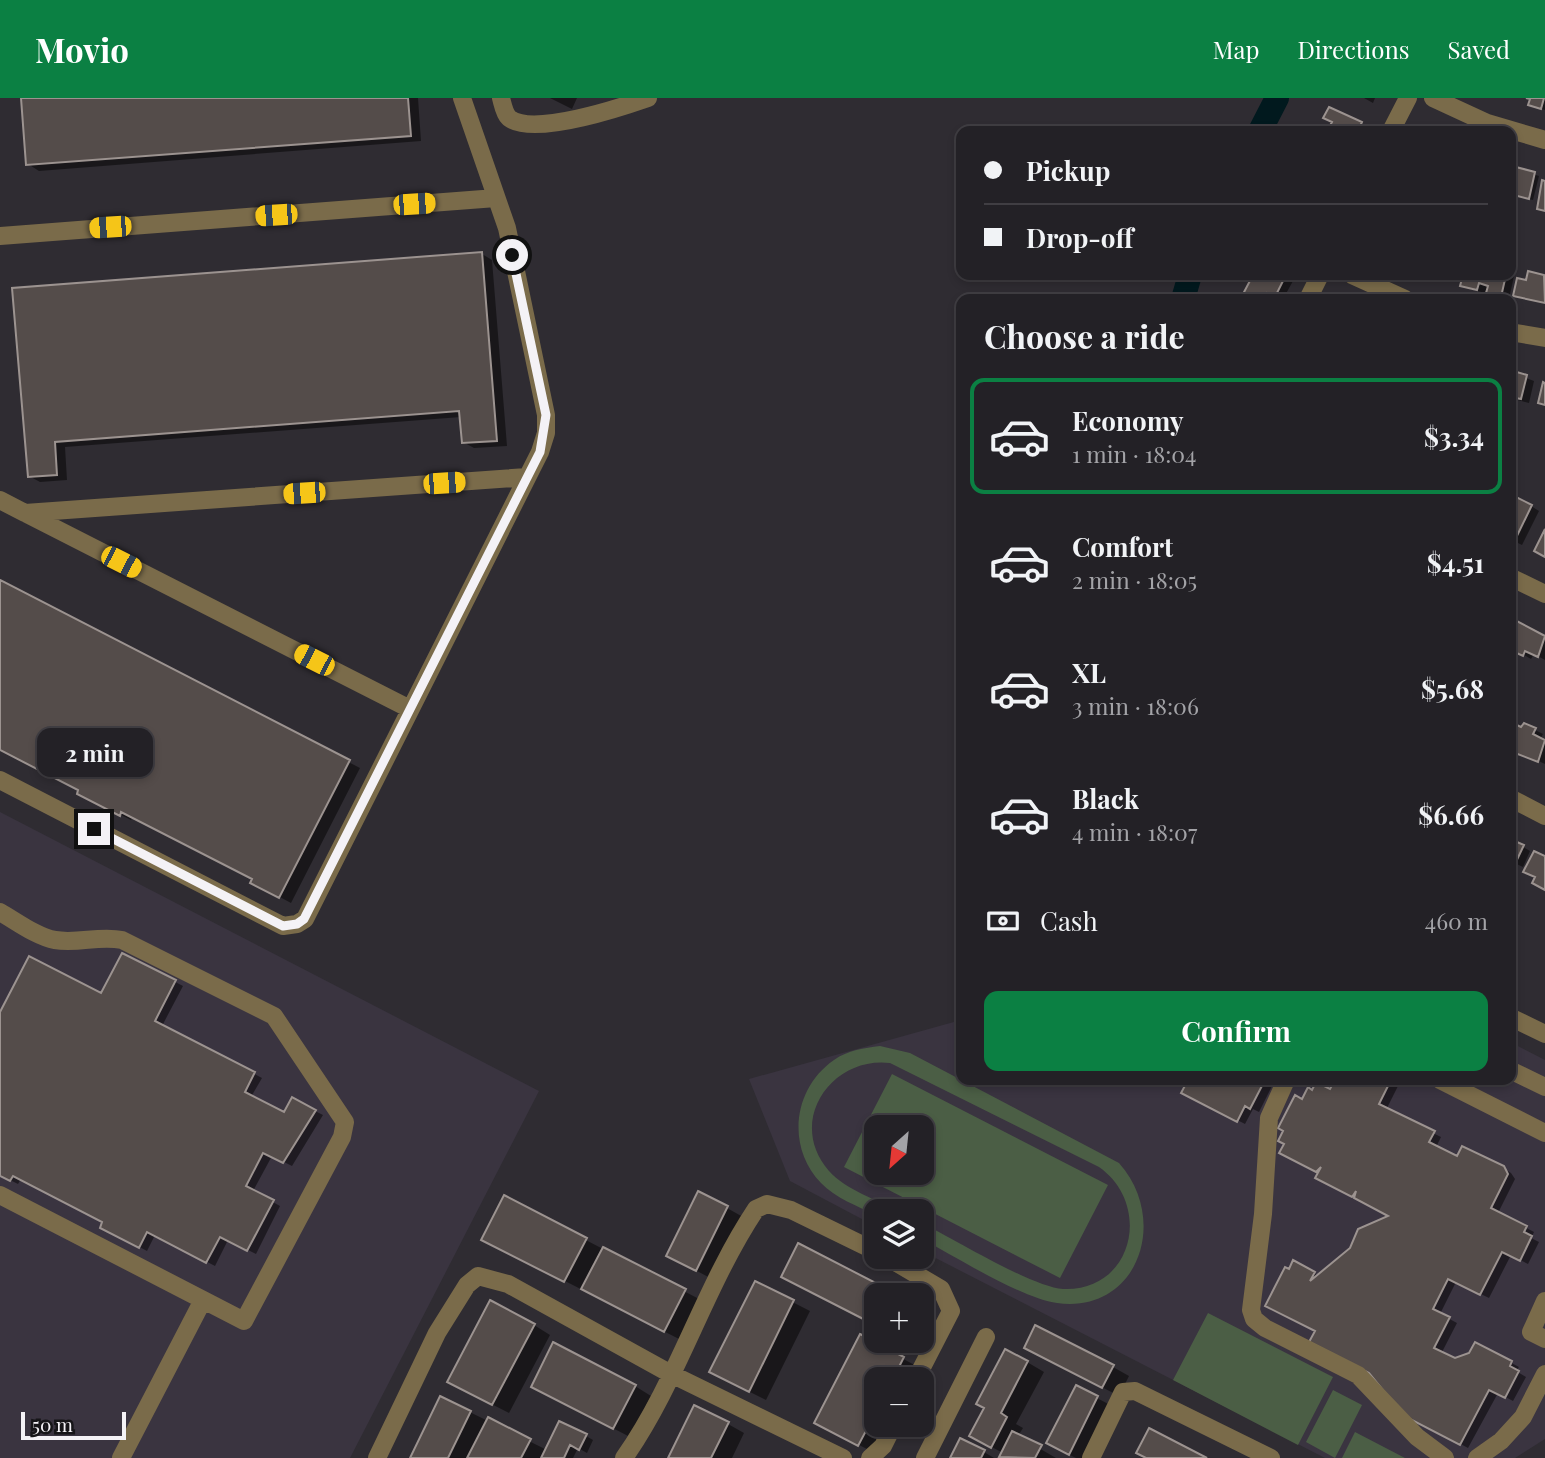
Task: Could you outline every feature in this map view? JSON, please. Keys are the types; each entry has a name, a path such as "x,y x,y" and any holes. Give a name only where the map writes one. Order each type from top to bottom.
{"street":[{"path":"0,780 283,926 297,924 304,919 543,443 546,415 507,228 462,98"},
{"path":"501,98 507,116 517,122 529,124 592,117 648,98"},
{"path":"1394,126 1408,98"},
{"path":"1433,98 1498,126"},
{"path":"1516,131 1545,140"},
{"path":"0,236 496,198"},
{"path":"1363,280 1394,294"},
{"path":"1516,333 1545,338"},
{"path":"25,513 527,477"},
{"path":"0,500 410,709"},
{"path":"1516,580 1545,594"},
{"path":"1516,801 1545,816"},
{"path":"0,912 52,940 73,941 107,937 122,940 274,1016 345,1122 342,1137 244,1321 0,1195"},
{"path":"1516,1020 1545,1034"},
{"path":"1516,1073 1545,1087"},
{"path":"1284,1085 1269,1118 1263,1214 1251,1310 1254,1319 1265,1328 1358,1375 1417,1437 1445,1458"},
{"path":"1450,1085 1545,1133"},
{"path":"624,1458 671,1374 691,1330 756,1209 766,1204 791,1210 864,1246"},
{"path":"907,1269 942,1289 951,1311 922,1367"},
{"path":"377,1458 437,1333 467,1285 478,1276 508,1284 671,1374 843,1458"},
{"path":"121,1458 203,1300"},
{"path":"1545,1301 1531,1332 1545,1339"},
{"path":"925,1458 986,1337"},
{"path":"1477,1458 1501,1441 1523,1417 1545,1374"},
{"path":"1091,1458 1123,1392 1135,1391 1244,1452 1271,1458"},
{"path":"870,1458 883,1446 888,1437"}],"shaded area":[{"path":"0,812 539,1091 350,1458 0,1458"},
{"path":"956,1021 956,1085 1516,1085 1516,1045 1545,1060 1545,1439 1515,1458 1325,1458 934,1257 934,1199 864,1199 864,1220 790,1181 749,1079"}],"green space":[{"path":"880,1046 910,1053 956,1077 956,1085 971,1085 1119,1163 1134,1186 1142,1210 1143,1235 1138,1258 1126,1279 1108,1294 1085,1302 1057,1303 1008,1286 934,1246 934,1229 1032,1280 1063,1289 1087,1286 1106,1277 1119,1262 1128,1243 1130,1223 1126,1203 1116,1183 1099,1167 890,1063 869,1064 850,1070 833,1081 821,1096 814,1113 812,1132 817,1152 829,1171 853,1189 874,1199 864,1199 864,1209 827,1188 810,1169 802,1153 799,1118 810,1086 820,1072 834,1060 850,1052"},
{"path":"892,1074 1108,1185 1060,1278 934,1213 934,1199 906,1199 879,1185 934,1185 934,1115 871,1115"},
{"path":"864,1128 864,1177 844,1167"},
{"path":"1208,1313 1333,1377 1298,1445 1173,1380"},
{"path":"1333,1390 1362,1405 1335,1458 1306,1442"},
{"path":"1355,1432 1405,1458 1342,1458"}],"building":[{"path":"21,98 408,98 411,136 26,165"},
{"path":"1526,98 1544,98 1541,109 1528,105 1530,99"},
{"path":"1329,107 1362,122 1360,126 1330,126 1332,122 1323,118"},
{"path":"1516,167 1535,172 1529,199 1516,196"},
{"path":"1542,180 1545,181 1545,211 1537,209"},
{"path":"482,252 497,441 462,443 459,411 55,442 57,475 28,477 12,288"},
{"path":"1528,271 1544,275 1545,303 1513,294 1517,278 1526,280"},
{"path":"1250,280 1284,280 1276,294 1243,294"},
{"path":"1462,280 1505,280 1502,294 1486,293 1488,286 1479,283 1477,290 1460,286"},
{"path":"1516,372 1527,375 1521,399 1516,398"},
{"path":"1543,382 1545,383 1545,405 1538,403"},
{"path":"1516,497 1532,505 1516,538"},
{"path":"1545,529 1545,557 1534,551"},
{"path":"0,580 350,760 279,898 250,883 252,879 121,812 120,816 77,794 78,790 0,750"},
{"path":"1516,621 1545,636 1538,657 1525,651 1523,656 1516,653"},
{"path":"1524,723 1536,728 1533,734 1545,740 1538,762 1516,753 1516,725 1521,727"},
{"path":"1516,842 1524,845 1516,862"},
{"path":"1534,851 1545,856 1545,890 1532,883 1535,877 1523,872"},
{"path":"122,953 176,980 155,1021 255,1072 245,1092 284,1112 292,1097 316,1110 283,1163 263,1153 246,1186 274,1200 247,1251 220,1237 206,1263 147,1232 139,1248 100,1228 102,1222 13,1176 10,1181 0,1176 0,1012 29,956 101,993"},
{"path":"1185,1085 1262,1085 1250,1109 1245,1106 1237,1122 1181,1093"},
{"path":"1314,1085 1330,1089 1332,1085 1388,1085 1379,1104 1435,1131 1429,1142 1457,1156 1462,1146 1504,1166 1508,1174 1491,1208 1527,1226 1524,1232 1532,1236 1520,1261 1502,1252 1480,1295 1448,1279 1433,1309 1450,1317 1434,1348 1455,1358 1469,1353 1475,1342 1512,1361 1510,1366 1519,1371 1505,1398 1489,1390 1460,1445 1404,1416 1369,1373 1309,1342 1315,1331 1265,1306 1285,1267 1289,1269 1293,1260 1315,1272 1310,1281 1350,1248 1358,1229 1388,1216 1354,1198 1356,1191 1352,1197 1315,1178 1321,1167 1316,1172 1279,1153 1284,1144 1278,1141 1283,1131 1278,1128 1295,1095 1302,1099 1308,1087 1312,1090"},
{"path":"698,1191 728,1206 696,1271 666,1256"},
{"path":"504,1195 587,1238 564,1282 481,1240"},
{"path":"798,1243 876,1283 864,1283 864,1319 781,1277"},
{"path":"603,1247 686,1289 664,1332 581,1289"},
{"path":"755,1281 794,1300 749,1392 709,1372"},
{"path":"490,1300 535,1324 492,1405 447,1382"},
{"path":"1035,1325 1114,1365 1102,1388 1024,1348"},
{"path":"860,1334 864,1336 864,1353 896,1353 904,1357 899,1367 864,1367 864,1435 858,1446 814,1423"},
{"path":"553,1342 636,1385 613,1429 531,1387"},
{"path":"1005,1349 1028,1361 1001,1413 1007,1417 991,1448 969,1436 984,1408 976,1404"},
{"path":"1076,1385 1098,1396 1069,1455 1046,1443"},
{"path":"440,1396 471,1411 448,1458 410,1458"},
{"path":"694,1405 729,1422 711,1458 668,1458"},
{"path":"488,1417 531,1439 521,1458 467,1458"},
{"path":"559,1421 587,1434 579,1450 570,1445 564,1458 541,1458"},
{"path":"1149,1428 1207,1458 1146,1458 1136,1453"},
{"path":"1012,1431 1042,1445 1035,1458 999,1457"},
{"path":"960,1438 985,1450 981,1458 950,1458"}],"waterway":[{"path":"1263,126 1277,98"},
{"path":"1184,294 1189,280"}],"route":[{"path":"94,829 283,926 297,924 304,919 540,452 546,433 546,415 512,255"}]}
